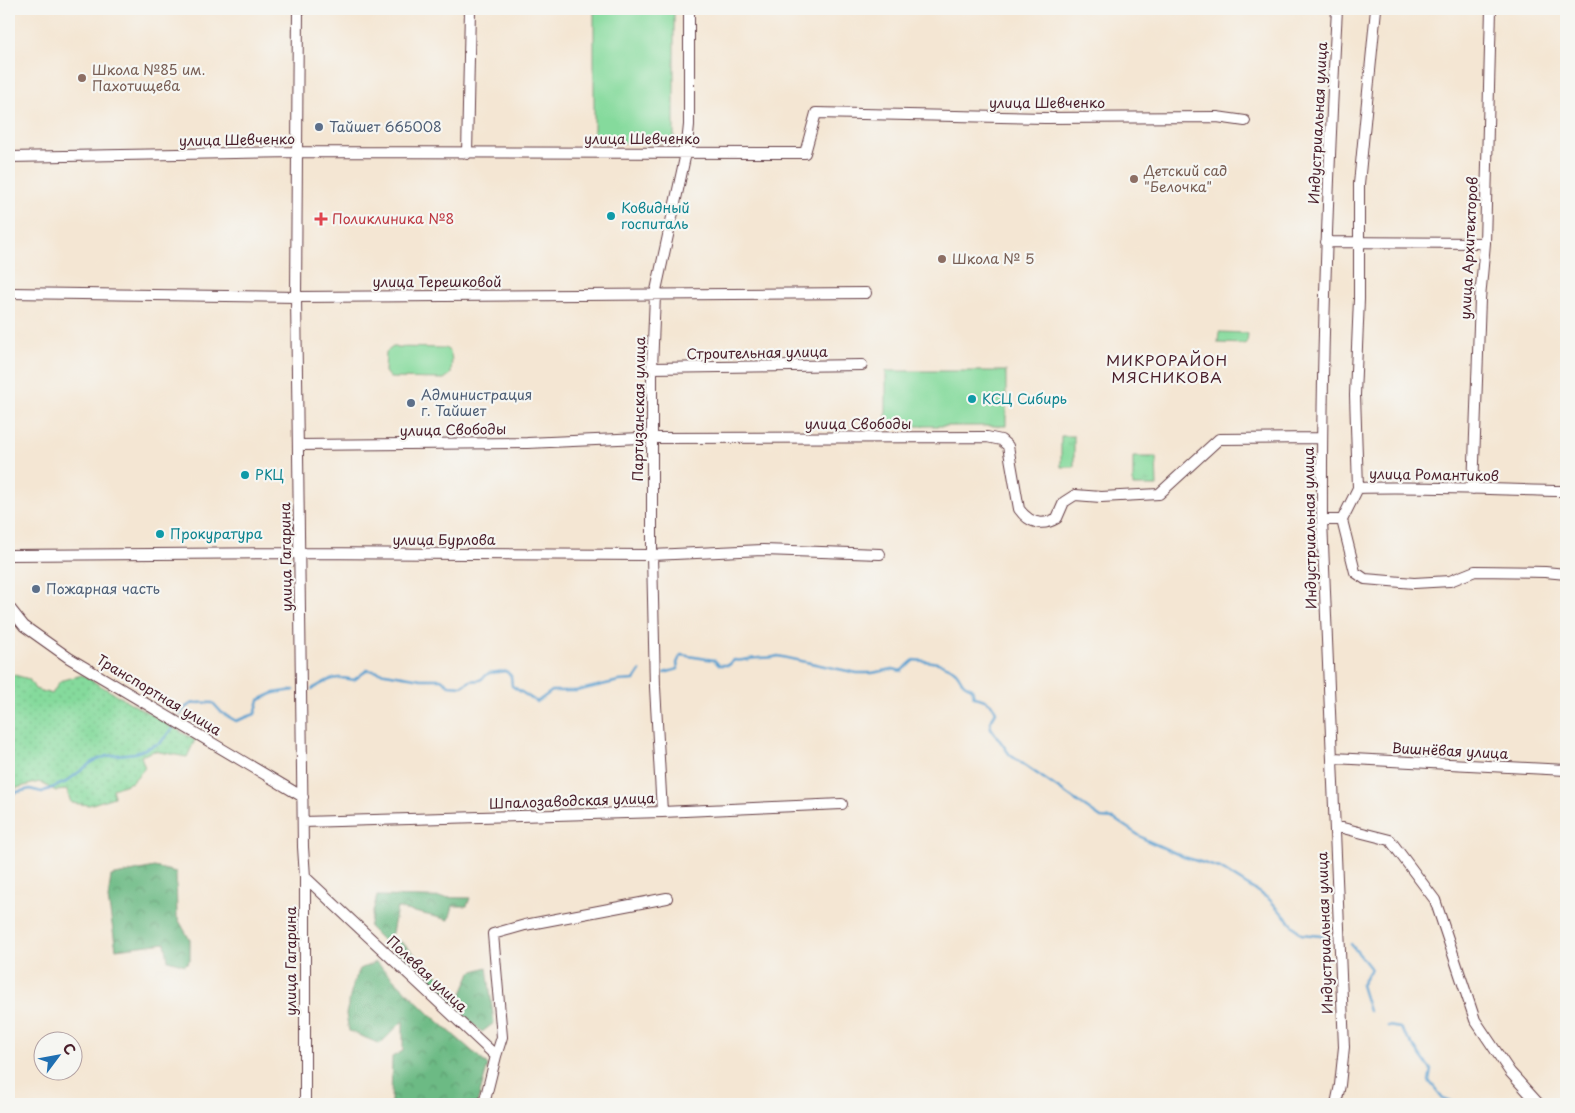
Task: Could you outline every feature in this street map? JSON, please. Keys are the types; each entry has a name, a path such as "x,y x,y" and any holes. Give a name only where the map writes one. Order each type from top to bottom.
{"street":[{"name":"улица Гагарина","path":"298,9 296,297 305,877 305,1104"},
{"path":"467,154 470,9"},
{"name":"Партизанская улица","path":"662,812 655,688 652,555 652,368 655,295 686,153 689,125 689,9"},
{"name":"Индустриальная улица","path":"1336,1104 1344,1047 1322,520 1322,438 1326,242 1337,9"},
{"path":"1358,488 1355,395 1359,184 1376,9"},
{"name":"улица Архитекторов","path":"1473,489 1480,299 1485,243 1491,9"},
{"name":"улица Шевченко","path":"9,158 298,152 467,154 805,153 816,113 1045,118 1217,117 1245,121"},
{"path":"1326,242 1485,243"},
{"name":"улица Терешковой","path":"9,293 296,297 866,293"},
{"name":"Строительная улица","path":"652,368 862,365"},
{"name":"улица Свободы","path":"298,445 527,443 652,438 987,437 1001,440 1008,446 1019,509 1024,516 1035,523 1046,523 1057,518 1064,502 1075,496 1101,497 1158,494 1219,439 1322,438"},
{"name":"улица Романтиков","path":"1342,520 1358,488 1413,486 1566,491"},
{"path":"1322,520 1342,520 1355,572 1365,578 1414,583 1450,581 1475,572 1545,572 1566,574"},
{"name":"улица Бурлова","path":"9,555 299,553 652,555 763,550 880,554"},
{"name":"Транспортная улица","path":"9,607 24,626 69,658 303,797"},
{"name":"Вишнёвая улица","path":"1333,758 1566,770"},
{"name":"Шпалозаводская улица","path":"303,822 662,812 842,804"},
{"path":"1335,826 1390,840 1435,900 1475,1020 1510,1072 1539,1104"},
{"name":"Полевая улица","path":"305,877 496,1056"},
{"path":"484,1104 502,1038 493,934 525,925 667,898"}],"green space":[{"path":"594,9 674,9 674,143 594,143"},
{"path":"1219,332 1246,333 1248,334 1247,343 1218,343"},
{"path":"393,347 445,348 450,352 451,356 451,374 444,379 390,378 385,372 386,352"},
{"path":"886,371 1006,371 1006,426 886,426"},
{"path":"1061,436 1074,436 1074,467 1061,467"},
{"path":"1133,457 1156,457 1157,486 1133,486"},
{"path":"9,675 29,679 35,689 52,694 60,681 82,675 195,740 187,757 154,751 141,756 145,768 132,782 113,789 114,797 89,805 71,803 67,790 56,791 39,782 9,790"},
{"path":"154,867 176,872 177,917 190,940 190,960 185,965 168,960 165,943 116,949 108,899 111,876"},
{"path":"377,896 470,898 467,906 453,906 449,920 397,908 392,933 384,942 369,927"},
{"path":"400,941 461,996 471,972 487,967 494,1023 482,1032 390,948"},
{"path":"376,962 431,1015 488,1065 477,1104 391,1104 392,1057 403,1051 403,1021 380,1044 349,1031 346,1014 353,984 360,969"}],"waterway":[{"path":"664,673 678,669 677,663 681,655 714,660 719,665 729,665 734,660 740,661 778,656 857,673 872,673 893,669 901,671 914,660 947,666 956,672 964,683 972,688 974,697 990,703 996,712 990,722 991,728 1010,755 1101,818 1114,819 1146,840 1184,857 1220,868 1269,899 1301,934 1331,937"},
{"path":"312,689 332,679 354,680 367,670 421,679 441,679 449,685 462,686 470,681 480,680 489,673 506,671 511,676 512,686 537,702 552,691 576,691 619,681 634,680 640,671"},
{"path":"180,715 186,707 194,703 213,703 222,713 236,721 255,714 259,700 274,693 294,690"},
{"path":"9,794 30,789 42,792 66,782 92,762 107,756 135,753 160,743 173,728"},
{"path":"1351,944 1371,969 1361,985 1369,1011"},
{"path":"1388,1026 1400,1028 1431,1070 1429,1081 1443,1098 1455,1104"}],"place":[{"name":"Школа №85 им. Пахотищева","path":"82,78"},
{"name":"Тайшет 665008","path":"319,127"},
{"name":"Детский сад \"Белочка\"","path":"1134,179"},
{"name":"Ковидный госпиталь","path":"611,216"},
{"name":"Поликлиника №8","path":"321,219"},
{"name":"Школа № 5","path":"942,259"},
{"name":"КСЦ Сибирь","path":"972,399"},
{"name":"Администрация г. Тайшет","path":"411,403"},
{"name":"РКЦ","path":"245,475"},
{"name":"Прокуратура","path":"160,534"},
{"name":"Пожарная часть","path":"36,589"}],"district":[{"name":"МИКРОРАЙОН МЯСНИКОВА","path":"1167,370"}]}
